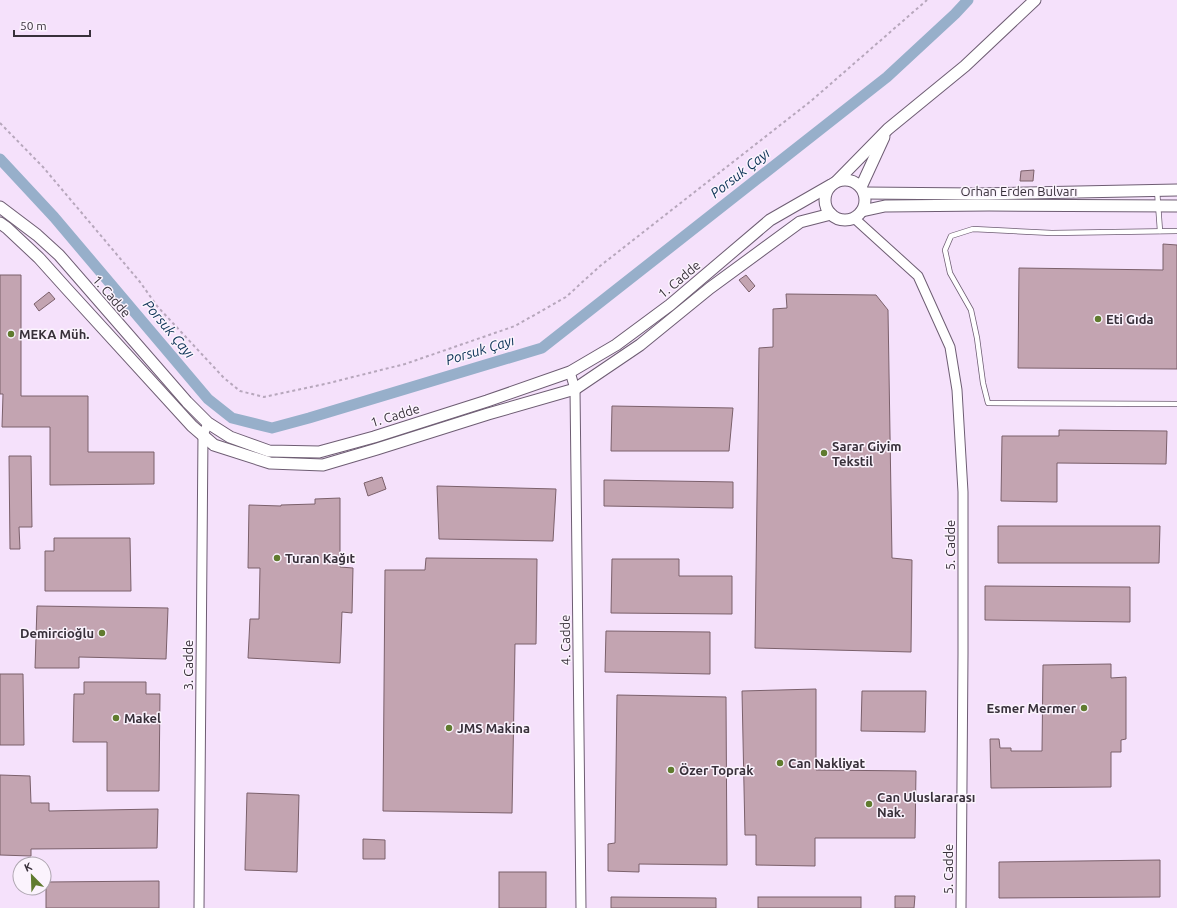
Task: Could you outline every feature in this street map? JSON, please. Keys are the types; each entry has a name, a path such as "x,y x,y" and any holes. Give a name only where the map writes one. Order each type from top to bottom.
{"street":[{"path":"831,214 826,203 828,190 888,129 965,66 1035,0"},
{"path":"858,214 866,199 863,190 888,129"},
{"name":"Orhan Erden Bulvarı","path":"834,184 843,180 850,180 856,182 863,190 976,194 1177,190"},
{"name":"1. Cadde","path":"0,207 37,235 59,255 187,402 208,423 230,437 270,451 319,452 374,437 487,401 570,372 616,345 670,305 770,220 834,184"},
{"name":"Orhan Erden Bulvarı","path":"831,214 842,219 885,206 1177,206"},
{"name":"1. Cadde","path":"0,223 39,258 192,426 214,445 270,463 323,465 575,389 640,345 710,288 800,222 831,214"},
{"name":"5. Cadde","path":"858,214 918,276 950,347 957,390 963,492 961,908"},
{"name":"4. Cadde","path":"570,372 575,389 581,908"},
{"name":"3. Cadde","path":"199,908 203,435 208,423"}],"lane":[{"path":"1157,190 1160,231"},
{"path":"1177,231 1052,233 973,229 951,236 945,250 950,273 971,310 978,338 983,383 988,403 1177,404"}],"path":[{"path":"0,122 43,166 140,282 157,306 224,378 240,391 264,397 325,384 405,364 515,326 566,297 600,266 812,101 927,0"}],"building":[{"path":"1034,170 1033,181 1020,181 1021,171"},
{"name":"Eti Gıda","path":"1163,244 1177,245 1177,369 1018,368 1019,268 1163,270"},
{"name":"MEKA Müh.","path":"0,275 21,275 21,396 88,396 88,452 154,452 154,484 50,485 50,427 2,427 3,394 0,394"},
{"path":"746,275 755,286 749,292 739,280"},
{"path":"49,292 55,299 39,311 34,304"},
{"name":"Sarar Giyim Tekstil","path":"786,294 876,295 888,310 892,558 912,560 911,652 755,648 759,348 773,347 773,309 787,308"},
{"path":"612,406 733,408 729,451 611,451"},
{"path":"1059,430 1167,431 1166,464 1057,463 1057,502 1001,501 1002,436 1059,436"},
{"path":"9,456 31,456 32,527 19,527 20,549 10,549"},
{"path":"382,477 386,489 368,496 364,483"},
{"path":"604,480 733,482 733,508 604,506"},
{"path":"437,486 556,489 553,541 439,539"},
{"name":"Turan Kağıt","path":"340,498 340,567 353,568 352,613 342,612 340,663 248,658 250,619 259,619 260,568 248,568 249,505 281,506 315,504 315,499"},
{"path":"998,526 1160,526 1159,563 998,563"},
{"path":"54,538 130,538 131,591 45,591 45,551 54,551"},
{"name":"JMS Makina","path":"426,558 537,559 536,644 515,644 512,813 383,811 385,570 425,570"},
{"path":"612,559 679,559 679,576 732,576 732,614 611,613"},
{"path":"985,586 1130,587 1130,622 985,620"},
{"name":"Demircioğlu","path":"37,606 168,608 166,659 79,657 79,668 35,668"},
{"path":"606,631 710,632 710,674 605,672"},
{"name":"Esmer Mermer","path":"1111,664 1111,678 1126,677 1126,739 1121,740 1121,752 1111,752 1111,787 991,788 990,739 999,739 1000,748 1011,748 1011,751 1042,751 1043,665"},
{"path":"0,674 23,674 24,745 0,745"},
{"name":"Makel","path":"84,682 146,682 146,694 160,694 159,791 107,791 107,742 73,742 74,694 84,694"},
{"name":"Can Nakliyat","path":"816,689 816,770 916,771 915,838 815,838 815,866 756,865 756,835 745,835 742,691"},
{"name":"Can Nakliyat","path":"862,691 926,691 925,732 861,731"},
{"name":"Özer Toprak","path":"617,695 726,697 727,865 639,864 639,872 608,871 608,844 615,843"},
{"path":"0,775 30,776 31,803 49,803 49,811 158,809 157,848 31,849 31,856 0,855"},
{"path":"247,793 299,795 297,872 245,870"},
{"path":"363,839 385,840 385,859 363,859"},
{"path":"1160,860 1160,897 999,898 999,862"},
{"path":"499,872 546,872 546,908 499,908"},
{"path":"159,881 159,908 46,908 46,896 52,896 52,882"},
{"path":"895,896 915,896 914,908 895,908"},
{"path":"611,897 716,898 716,908 611,908"},
{"path":"758,897 861,897 861,908 758,908"}],"waterway":[{"name":"Porsuk Çayı","path":"0,159 54,217 208,399 232,418 272,428 542,348 887,77 968,0"}],"place":[{"name":"Eti Gıda","path":"1098,319"},
{"name":"MEKA Müh.","path":"11,334"},
{"name":"Sarar Giyim Tekstil","path":"824,453"},
{"name":"Turan Kağıt","path":"277,558"},
{"name":"Demircioğlu","path":"102,633"},
{"name":"Esmer Mermer","path":"1084,708"},
{"name":"Makel","path":"116,718"},
{"name":"JMS Makina","path":"449,728"},
{"name":"Can Nakliyat","path":"780,763"},
{"name":"Özer Toprak","path":"671,770"},
{"name":"Can Uluslararası Nak.","path":"869,804"}]}
